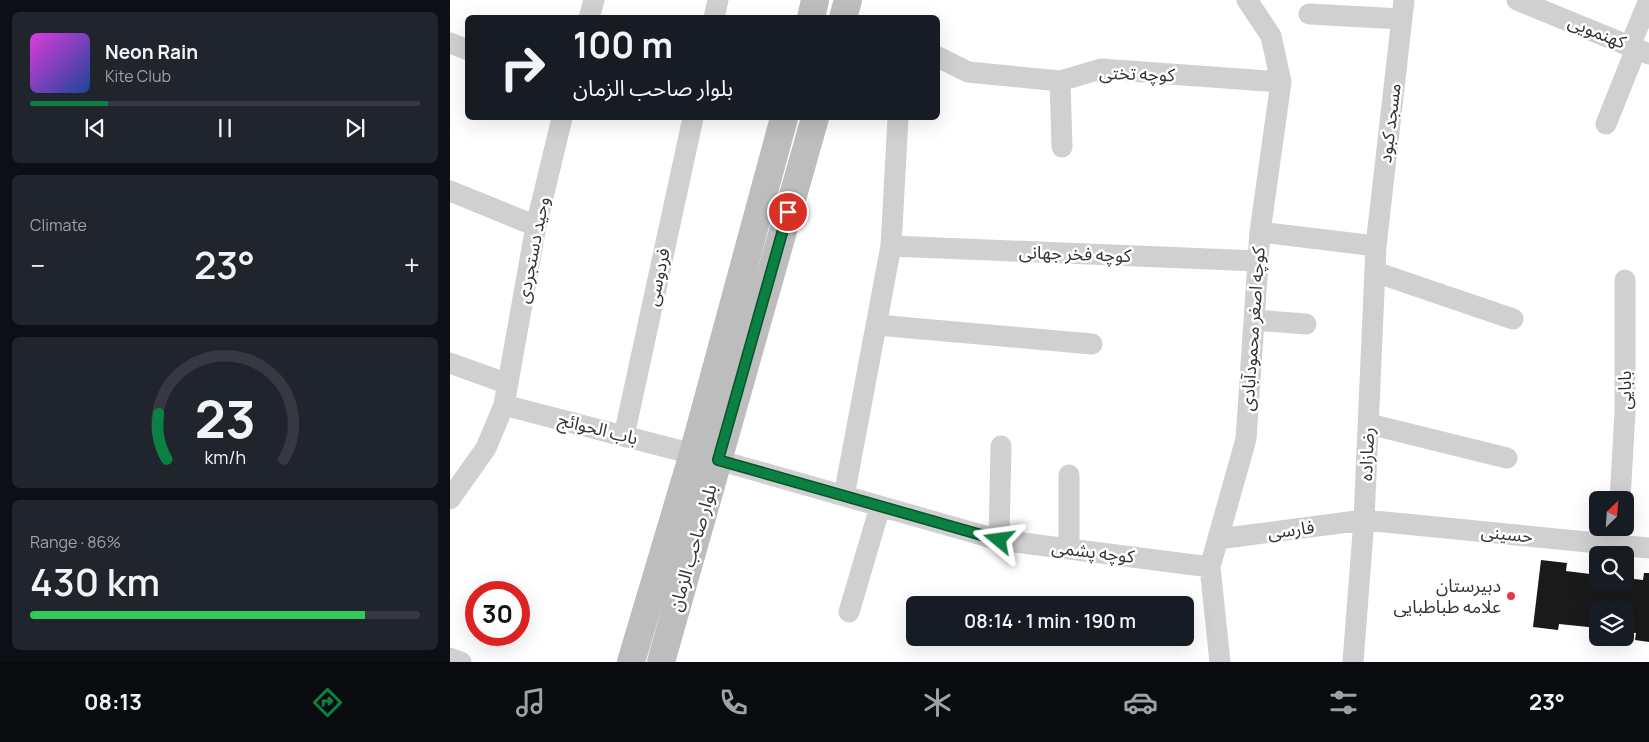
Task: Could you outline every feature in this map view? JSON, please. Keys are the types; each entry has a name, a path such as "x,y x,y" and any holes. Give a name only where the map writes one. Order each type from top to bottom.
{"main road":[{"path":"812,15 816,0"},
{"name":"بلوار صاحب الزمان","path":"661,662 705,457 784,120"},
{"name":"بلوار صاحب الزمان","path":"631,662 705,457 814,120"}],"street":[{"path":"590,15 594,0"},
{"path":"715,15 718,0"},
{"name":"کوچه اصغر محمودآبادی","path":"1220,662 1210,567 1246,439 1260,232 1281,82 1271,36 1247,0"},
{"name":"کهنمویی","path":"1518,0 1638,49"},
{"path":"1606,124 1638,49 1649,0"},
{"path":"1309,14 1403,9"},
{"name":"مسجد کبود","path":"1376,246 1403,9"},
{"path":"450,42 465,49"},
{"name":"کوچه تختی","path":"940,58 968,72 1060,82 1101,70 1281,82"},
{"path":"1060,82 1062,147"},
{"name":"وحید دستجردی","path":"504,405 536,226 562,120"},
{"name":"فردوسی","path":"624,436 693,120"},
{"path":"844,496 891,246 898,120"},
{"path":"450,191 536,226"},
{"path":"1260,232 1376,246"},
{"name":"کوچه فخر جهانی","path":"891,246 1258,261"},
{"name":"رضازاده","path":"1353,662 1364,520 1376,246"},
{"path":"1375,272 1513,319"},
{"name":"بابایی","path":"1621,491 1625,412 1625,280"},
{"path":"1254,320 1306,324"},
{"path":"877,325 1092,344"},
{"path":"450,363 508,384"},
{"path":"450,499 486,448 504,405"},
{"name":"باب الحوائج","path":"504,405 705,457"},
{"path":"1368,424 1507,458"},
{"path":"999,540 1001,446"},
{"name":"کوچه پشمی","path":"705,457 999,540 1210,567"},
{"path":"1069,475 1069,549"},
{"path":"848,612 880,506"},
{"name":"فارسی","path":"1218,539 1364,520"},
{"name":"حسینی","path":"1364,520 1589,534"},
{"name":"حسینی","path":"1619,536 1649,548"},
{"path":"450,658 461,662"}],"building":[{"path":"1541,560 1567,563 1566,571 1589,574 1589,591 1634,591 1634,579 1643,580 1644,573 1649,573 1649,642 1635,640 1634,601 1589,601 1589,627 1559,624 1558,630 1533,627"}],"place":[{"name":"دبیرستان علامه طباطبایی","path":"1511,596"}],"route":[{"path":"788,212 718,460 999,540"}]}
